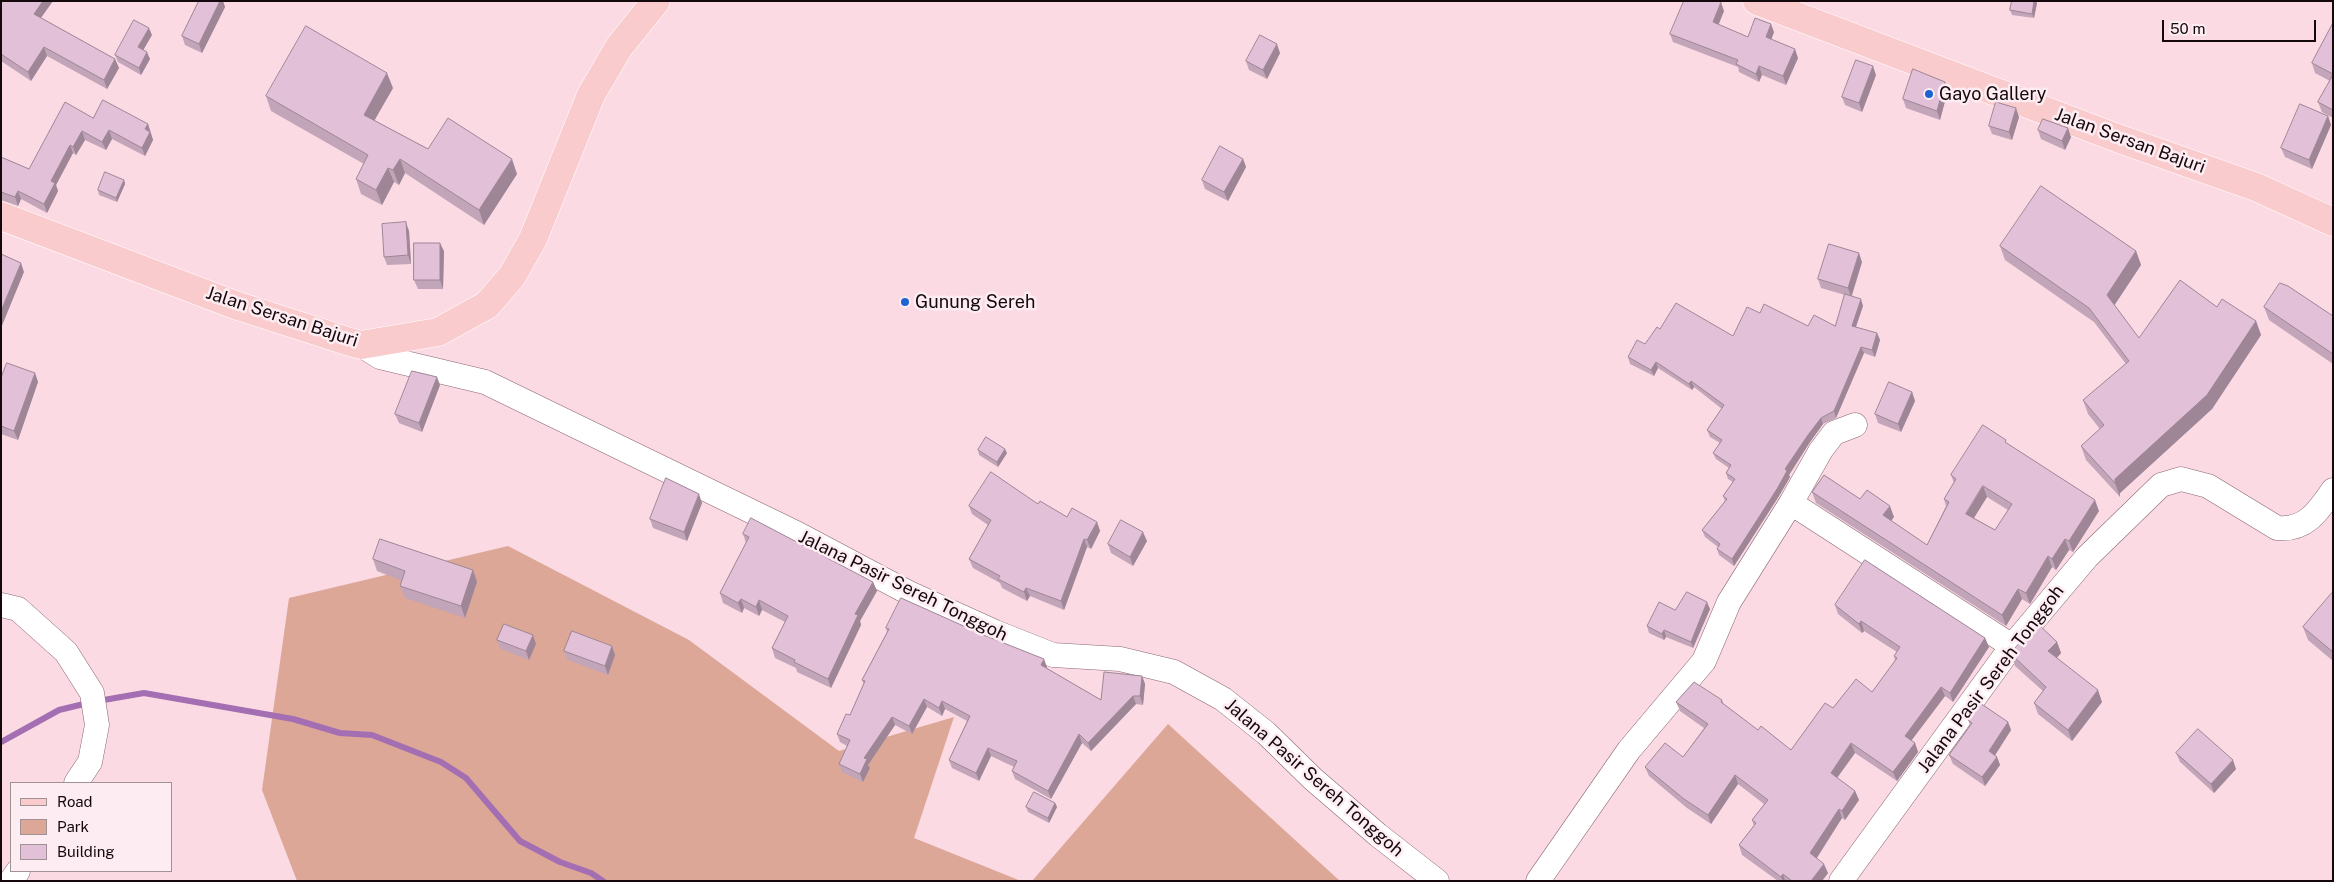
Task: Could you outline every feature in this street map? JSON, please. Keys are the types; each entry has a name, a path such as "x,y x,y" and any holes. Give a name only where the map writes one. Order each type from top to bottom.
{"main road":[{"name":"Jalan Sersan Bajuri","path":"1,216 235,305 361,345 438,332 487,305 506,284 534,239 591,95 619,47 656,1"},
{"name":"Jalan Sersan Bajuri","path":"1757,1 2117,138 2256,187 2333,222"}],"street":[{"name":"Jalana Pasir Sereh Tonggoh","path":"361,345 380,357 448,372 494,386 798,534 911,594 995,632 1053,655 1120,659 1174,672 1223,699 1378,835 1437,881"},
{"path":"1538,881 1629,750 1704,661 1729,602 1791,503 1821,450 1834,433 1855,425"},
{"name":"Jalana Pasir Sereh Tonggoh","path":"1841,881 2012,646 2087,557 2161,485 2181,479 2208,486 2276,528 2289,530 2309,520 2333,490"},
{"path":"1791,503 2012,646"},
{"path":"1,605 18,609 66,652 92,693 97,725 90,762 77,782"}],"green space":[{"path":"508,546 689,640 839,751 954,717 914,838 1021,881 297,881 262,790 289,598"},
{"path":"1168,724 1340,881 1032,881"}],"building":[{"path":"1,1 43,1 34,14 115,59 104,80 44,47 28,72 1,54"},
{"path":"199,1 220,1 199,44 182,36"},
{"path":"1684,1 1721,2 1713,22 1748,37 1755,18 1771,24 1766,37 1795,49 1783,76 1759,66 1756,74 1736,64 1738,60 1670,34"},
{"path":"2012,1 2034,1 2032,14 2010,10"},
{"path":"134,20 149,28 138,47 147,52 139,68 115,55"},
{"path":"2333,23 2333,74 2312,63"},
{"path":"306,26 387,73 364,115 428,149 448,118 512,159 479,210 400,159 393,170 388,168 376,190 356,179 368,155 266,96"},
{"path":"1260,35 1277,44 1263,70 1246,61"},
{"path":"1856,60 1873,66 1859,103 1842,97"},
{"name":"Gayo Gallery","path":"1913,69 1945,82 1937,111 1903,99"},
{"path":"2333,75 2333,110 2318,102"},
{"path":"103,100 148,124 145,129 150,132 142,148 109,130 102,142 82,131 73,147 70,145 51,181 55,183 44,204 18,191 15,197 1,192 1,157 29,169 65,102 93,118"},
{"path":"1996,102 2016,108 2009,132 1989,126"},
{"path":"2300,104 2328,116 2309,160 2281,148"},
{"path":"2043,119 2068,128 2062,141 2038,130"},
{"path":"1220,146 1243,159 1224,192 1202,180"},
{"path":"105,172 124,180 116,198 98,190"},
{"path":"2041,186 2136,251 2107,295 2139,338 2180,280 2217,307 2222,299 2256,321 2207,395 2115,479 2115,483 2081,446 2104,425 2083,400 2129,361 2089,308 2000,246"},
{"path":"406,222 408,255 384,257 382,224"},
{"path":"414,243 440,243 440,280 414,280"},
{"path":"1829,244 1859,253 1848,288 1818,279"},
{"path":"1,254 21,263 1,311"},
{"path":"2280,283 2288,286 2333,316 2333,354 2264,307"},
{"path":"1845,294 1861,299 1852,326 1877,333 1872,350 1861,347 1834,411 1821,418 1808,435 1785,469 1787,471 1777,489 1732,559 1717,549 1720,544 1702,530 1727,499 1723,496 1735,479 1726,473 1731,465 1713,453 1722,440 1707,430 1724,405 1691,381 1689,384 1656,362 1651,370 1628,357 1637,340 1645,344 1657,327 1660,329 1676,303 1733,336 1747,307 1760,313 1764,304 1808,326 1814,315 1835,326"},
{"path":"7,363 35,373 14,431 1,426 1,378"},
{"path":"412,371 437,377 419,423 395,414"},
{"path":"1889,382 1912,392 1898,424 1875,414"},
{"path":"1983,425 2006,440 2005,442 2095,500 2069,541 2065,539 2052,559 2048,556 2026,593 2018,589 2002,615 1812,492 1824,475 1860,499 1867,490 1890,506 1883,515 1927,545 1949,502 1944,499 1956,479 1951,475","holes":["1983,486 2012,504 1995,530 1966,514"]},
{"path":"986,437 1005,449 997,462 978,450"},
{"path":"991,472 1038,504 1040,501 1067,517 1072,508 1097,522 1087,540 1084,539 1061,601 1026,588 1024,592 998,579 1000,576 969,559 991,520 969,506"},
{"path":"666,478 699,494 684,532 650,519"},
{"path":"751,518 873,582 855,614 858,615 828,679 794,662 795,660 772,648 788,616 759,600 756,607 741,599 738,603 720,593 749,537 743,534"},
{"path":"1121,520 1143,532 1130,557 1108,544"},
{"path":"380,539 473,570 461,606 400,586 405,571 373,559"},
{"path":"1865,560 1985,638 1950,693 1941,687 1905,736 1915,743 1893,772 1851,743 1831,773 1855,791 1842,811 1839,809 1810,853 1824,864 1811,881 1792,881 1783,874 1781,877 1739,845 1756,823 1752,820 1768,800 1735,775 1708,815 1684,799 1645,767 1665,743 1683,757 1708,724 1676,702 1694,682 1722,700 1721,702 1758,730 1761,726 1791,750 1825,703 1833,708 1856,679 1872,692 1897,658 1894,656 1900,647 1861,621 1859,624 1835,605"},
{"path":"1687,592 1707,602 1691,642 1664,630 1662,634 1647,626 1659,602 1675,610"},
{"path":"2333,594 2333,652 2303,627"},
{"path":"901,598 986,636 1044,659 1041,665 1101,700 1104,672 1142,676 1140,696 1133,696 1088,743 1079,734 1048,791 1012,771 1017,761 988,748 976,773 949,760 970,716 942,701 939,708 924,699 909,726 892,717 864,758 867,759 860,774 839,764 850,740 837,734 846,714 850,715 865,681 862,680 889,629 886,628"},
{"path":"2036,622 2057,642 2048,651 2098,690 2068,730 2034,703 2046,687 2011,654"},
{"path":"504,624 533,635 526,651 497,640"},
{"path":"572,631 612,646 605,666 564,651"},
{"path":"1980,703 2008,722 1989,751 1997,757 1982,777 1949,755 1972,723 1968,720"},
{"path":"2198,729 2233,760 2211,784 2176,753"},
{"path":"1034,792 1055,803 1048,818 1026,807"}],"waterway":[{"path":"98,701 144,693 293,719 340,733 372,735 441,762 466,778 520,841 560,862 591,873 603,881"},
{"path":"1,742 59,710 88,703"}],"place":[{"name":"Gayo Gallery","path":"1929,94"},
{"name":"Gunung Sereh","path":"905,302"}]}
